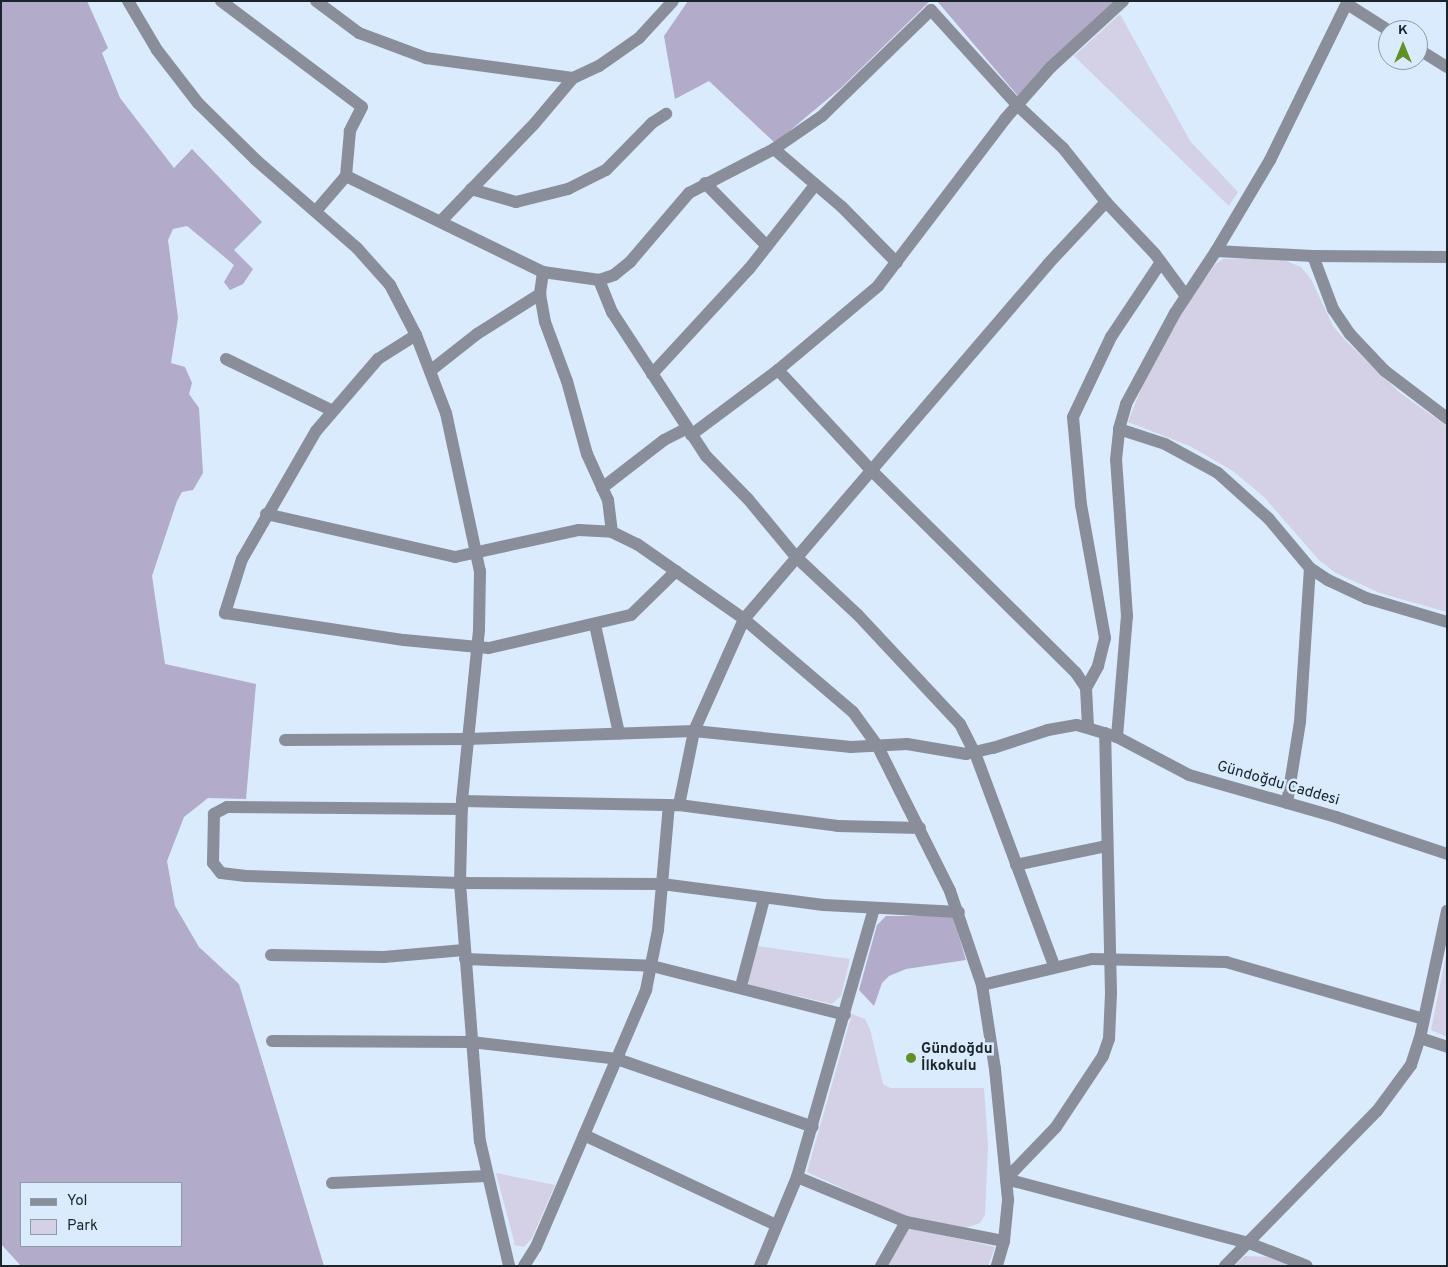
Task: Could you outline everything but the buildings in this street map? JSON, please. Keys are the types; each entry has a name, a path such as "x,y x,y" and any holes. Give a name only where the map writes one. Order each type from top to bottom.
{"street":[{"path":"128,1 157,50 198,103 256,160 316,211 382,274 398,296 416,335 446,413 461,494 478,555 480,598 478,648 467,739 462,805 460,883 464,955 480,1141 509,1266"},
{"path":"222,1 362,107 350,131 346,176 316,211"},
{"path":"316,1 359,33 426,58 573,78"},
{"path":"442,220 536,123 573,78 598,66 639,38 673,1"},
{"path":"602,488 664,440 689,432 778,370 863,300 897,263 1017,104 1051,67 1123,1"},
{"path":"1006,1179 1056,1127 1103,1056 1110,1030 1111,957 1107,846 1111,735 1127,616 1116,460 1119,428 1135,384 1186,296 1216,251 1270,160 1347,3 1378,23"},
{"path":"346,176 442,220 543,272 599,280 614,275 630,262 681,200 705,183 774,149 822,116 932,10 1017,104 1063,148 1106,202 1161,262 1186,296"},
{"path":"1428,56 1447,68"},
{"path":"471,189 516,202 568,189 606,170 652,123 666,114"},
{"path":"774,149 861,225 897,263"},
{"path":"705,183 767,246"},
{"path":"652,374 767,246 815,185"},
{"path":"524,1266 536,1247 644,997 652,966 674,805 694,731 744,618 870,469 1106,202"},
{"path":"1216,251 1313,256 1447,257"},
{"path":"1313,256 1333,309 1350,334 1385,371 1447,418"},
{"path":"1086,688 1098,666 1105,638 1081,505 1073,417 1111,337 1161,262"},
{"path":"543,272 540,294 545,322 567,381 587,454 610,508 612,532"},
{"path":"599,280 612,312 689,432 796,557 954,714 975,753 1054,965"},
{"path":"430,371 478,334 540,294"},
{"path":"416,335 378,359 331,410 266,514 236,571 225,613 478,648 513,644 595,625 639,610 676,571"},
{"path":"226,359 331,410"},
{"path":"778,370 870,469 1076,673 1086,688 1088,727"},
{"path":"1119,428 1165,444 1218,473 1269,519 1310,568 1352,593 1447,622"},
{"path":"266,514 446,557 478,555 579,530 612,532 637,544 744,618 841,700 877,745 920,828 959,912 982,985 1006,1179 1008,1220 997,1266"},
{"path":"1287,803 1300,722 1310,568"},
{"path":"595,625 619,733"},
{"name":"Gündoğdu Caddesi","path":"975,753 1064,726 1088,727 1111,735 1189,775 1287,803 1447,854"},
{"path":"285,740 467,739 694,731 851,747 901,743 975,753"},
{"path":"920,828 838,826 674,805 227,807 214,814 213,855 216,868 228,874 460,883 662,884 764,899 874,909 959,912"},
{"path":"1016,865 1107,846"},
{"path":"741,986 764,899"},
{"path":"760,1266 797,1177 813,1127 874,909"},
{"path":"1225,1266 1377,1111 1411,1065 1420,1038 1447,911"},
{"path":"271,955 464,955 652,966 741,986 845,1015"},
{"path":"982,985 1054,965 1111,957 1243,965 1423,1019"},
{"path":"1420,1038 1447,1047"},
{"path":"272,1041 471,1042 617,1058 813,1127"},
{"path":"584,1136 776,1225"},
{"path":"332,1183 487,1176"},
{"path":"797,1177 906,1222 1004,1241"},
{"path":"1006,1179 1249,1243 1307,1266"},
{"path":"881,1266 906,1222"}],"green space":[{"path":"1120,14 1190,141 1238,192 1229,206 1074,56"},
{"path":"1279,258 1301,267 1311,279 1333,326 1344,339 1400,393 1447,426 1447,612 1380,593 1336,573 1319,560 1264,497 1233,471 1190,446 1128,422 1145,379 1185,305 1216,264 1223,259"},
{"path":"756,946 850,959 841,996 832,1004 751,985 747,982"},
{"path":"1447,951 1447,1037 1431,1030"},
{"path":"852,1014 865,1019 870,1029 883,1084 890,1088 984,1088 988,1145 985,1215 980,1223 965,1228 901,1215 807,1172"},
{"path":"496,1173 555,1185 532,1238 524,1247 515,1245"},
{"path":"909,1229 995,1247 988,1266 887,1266"},
{"path":"1245,1256 1268,1257 1290,1266 1234,1266"}],"shaded area":[{"path":"1,1 87,1 108,48 102,53 120,98 174,168 192,149 262,222 234,250 253,269 243,284 230,290 224,282 234,265 187,226 173,229 168,240 178,318 171,363 185,367 192,383 189,394 199,408 203,473 193,490 182,492 177,501 152,576 165,664 256,684 246,799 208,798 184,817 167,861 175,906 199,947 239,984 324,1266 21,1266 1,1244"},
{"path":"688,1 930,1 842,87 775,143 709,81 675,99 664,36"},
{"path":"937,1 1117,1 1018,96"},
{"path":"886,916 953,916 966,960 906,969 889,976 882,983 874,1006 859,990 877,925"}],"place":[{"name":"Gündoğdu İlkokulu","path":"911,1058"}]}
